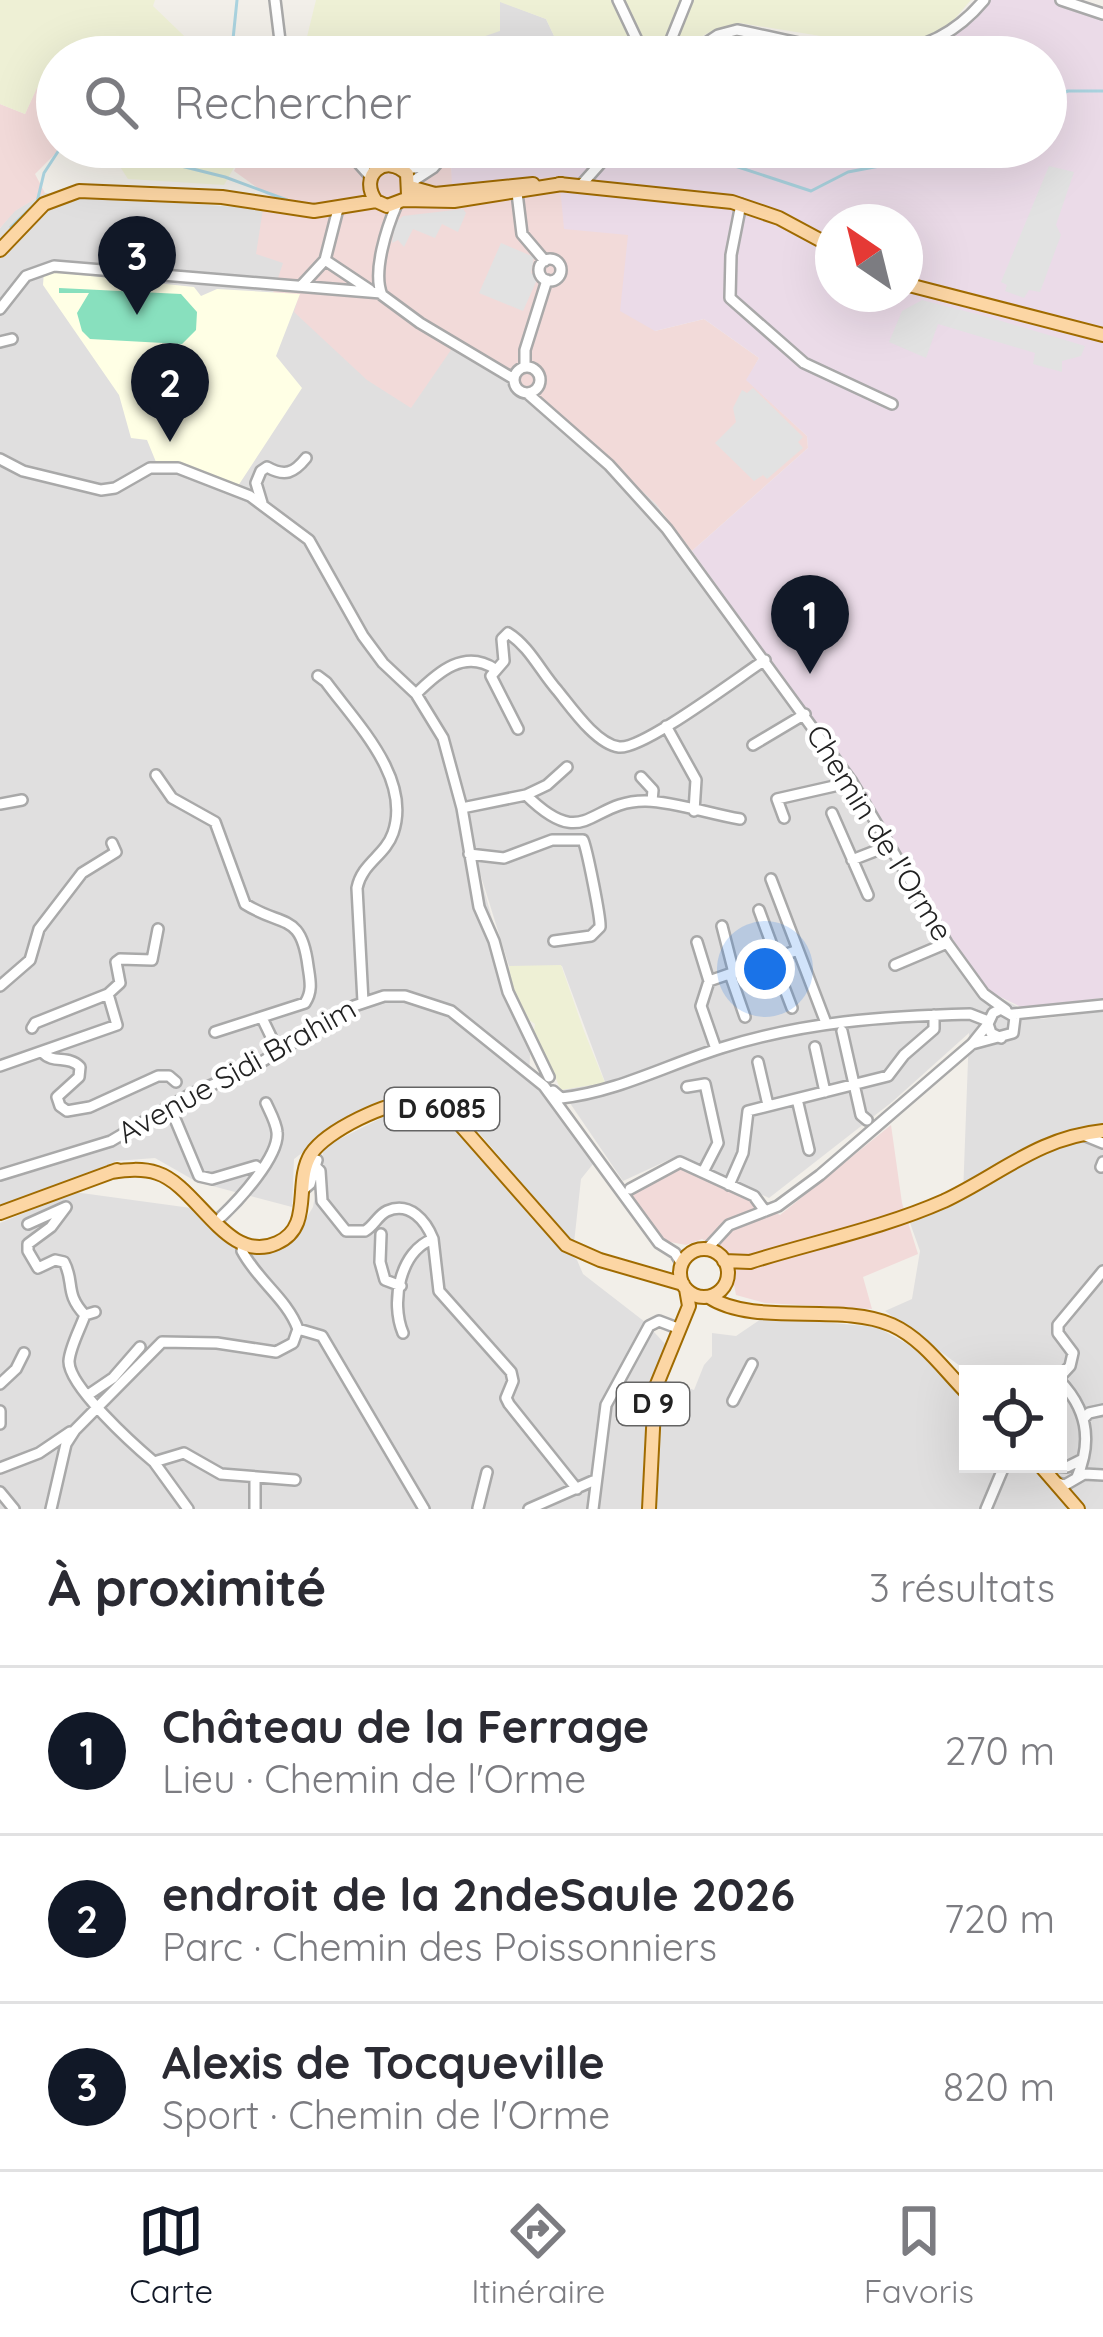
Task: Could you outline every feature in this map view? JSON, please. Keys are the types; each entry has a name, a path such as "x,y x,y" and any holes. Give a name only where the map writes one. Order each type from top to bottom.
{"main road":[{"path":"285,207 339,202 380,168"},
{"path":"397,168 405,189"},
{"path":"369,181 379,202"},
{"path":"405,189 443,202 562,184"},
{"path":"0,255 29,217 56,197 85,190 222,196 285,207 338,209 379,202 405,189 423,193 582,184 741,204 815,237"},
{"path":"923,289 1103,339"},
{"name":"D 6085","path":"314,1159 336,1131 392,1105 433,1105 457,1120 566,1245 684,1286"},
{"path":"660,1275 699,1255 740,1264 923,1209 1034,1148 1103,1131"},
{"path":"188,1192 226,1232 244,1244 266,1247 287,1238 298,1224 304,1170 314,1159"},
{"path":"0,1213 143,1165 167,1171 190,1186 244,1244"},
{"path":"111,1172 155,1172 188,1192 217,1218 221,1216"},
{"path":"699,1255 726,1281 738,1301 772,1310"},
{"path":"684,1286 699,1255"},
{"path":"699,1300 740,1264"},
{"name":"D 9","path":"649,1509 655,1390 663,1361 699,1300 684,1286"},
{"path":"699,1300 874,1318 896,1326 919,1343 959,1385"},
{"path":"1058,1476 1078,1509"}],"street":[{"path":"275,0 279,36"},
{"path":"618,0 635,36"},
{"path":"672,36 687,0"},
{"path":"944,36 984,0"},
{"path":"1061,0 1103,14"},
{"path":"716,36 736,31 769,36"},
{"path":"362,168 369,181"},
{"path":"378,293 387,229 405,189 421,168"},
{"path":"435,168 438,184 450,192"},
{"path":"582,184 597,168"},
{"path":"471,190 512,189 517,193 524,238 561,269 557,278 547,280"},
{"path":"379,202 387,229"},
{"path":"741,204 731,255 730,298 804,363 892,404"},
{"path":"301,286 325,260 338,209"},
{"path":"325,260 360,288"},
{"path":"545,260 540,272 547,280"},
{"path":"0,309 26,276 54,266 360,288 378,293 514,379 525,367 525,350 547,280"},
{"path":"360,288 379,275"},
{"path":"525,367 539,375 531,392"},
{"name":"Chemin de l'Orme","path":"514,379 516,388 531,392 562,428 609,465 653,512 852,782 946,944 984,994 1010,1012"},
{"path":"262,503 256,483 261,471 267,467 287,473 306,458"},
{"path":"0,460 32,474 100,490 115,488 151,468 178,468 262,503 309,540 363,636 382,663 416,694 443,738 462,808 479,907 508,992 539,1058 541,1079"},
{"path":"518,729 492,681 503,661 502,639 508,633 523,644 572,709 615,747 638,743 765,660"},
{"path":"416,694 468,659 476,658 495,669"},
{"path":"318,676 379,756 397,799 390,840 363,870 357,888 362,1002"},
{"path":"753,745 805,714"},
{"path":"666,726 697,780 694,811"},
{"path":"462,808 526,795 567,767"},
{"path":"156,775 172,798 215,821 245,904 296,928 303,937 310,995 300,1007 215,1032"},
{"path":"641,777 653,790 652,801"},
{"path":"784,818 777,799 852,782"},
{"path":"526,795 546,814 567,823 587,822 632,802 652,801 740,819"},
{"path":"0,804 22,800"},
{"path":"832,813 868,896"},
{"path":"469,854 504,858 552,840 583,840 601,927 592,936 554,941"},
{"path":"0,986 30,959 39,929 82,873 116,852 112,843"},
{"path":"852,860 888,846"},
{"path":"771,879 826,1023"},
{"path":"759,910 792,1008"},
{"path":"722,926 746,1017"},
{"path":"32,1028 108,994 120,983 118,960 154,958 158,929"},
{"path":"697,942 709,981 701,1006 716,1049"},
{"path":"895,964 946,944"},
{"path":"709,981 798,950"},
{"path":"0,1066 117,1025 108,994"},
{"name":"Chemin de l'Orme","path":"984,994 989,1020"},
{"name":"Avenue Sidi Brahim","path":"0,1175 111,1141 362,1002 394,995 440,1006 541,1079 561,1098 579,1130"},
{"path":"699,1255 729,1226 789,1200 820,1175 972,1044 997,1010 1039,1014 1103,1005"},
{"path":"1010,1012 1016,1022 1013,1033"},
{"path":"561,1098 687,1063 716,1049 826,1023 970,1014 989,1020"},
{"path":"972,1044 1013,1033 1039,1014"},
{"path":"729,1185 743,1153 748,1111 889,1076 904,1054 938,1030 934,1015"},
{"path":"263,1020 278,1051"},
{"path":"989,1020 991,1033 1001,1038"},
{"path":"842,1031 860,1114 867,1120"},
{"path":"815,1047 825,1092"},
{"path":"43,1053 80,1067 79,1076 57,1097 59,1106 67,1111 90,1107 158,1076 176,1082"},
{"path":"758,1063 768,1105"},
{"name":"Avenue Sidi Brahim","path":"541,1079 659,1243 699,1255"},
{"path":"687,1088 705,1084 718,1140 703,1172"},
{"path":"797,1099 809,1150"},
{"path":"221,1216 277,1140 266,1103"},
{"path":"170,1107 199,1176 212,1179 256,1166 260,1169"},
{"path":"1081,1134 1103,1143"},
{"path":"314,1159 320,1171 322,1201 346,1231 365,1231 388,1210 406,1210 424,1221 434,1239 439,1291 511,1372 509,1404 577,1489"},
{"path":"630,1189 675,1162 754,1196 765,1211"},
{"path":"28,1224 66,1207 52,1227 28,1244 28,1251 38,1268 56,1260 64,1262 70,1294 90,1314 69,1363 98,1408 154,1462 188,1509"},
{"path":"381,1234 385,1280 401,1286"},
{"path":"403,1334 398,1323 401,1286 410,1254 419,1244 434,1239"},
{"path":"244,1244 242,1250 256,1276 287,1307 298,1329 322,1336 424,1509"},
{"path":"1067,1369 1073,1353 1058,1334 1058,1325 1103,1271"},
{"path":"593,1509 606,1405 615,1381 653,1322 665,1321 680,1329"},
{"path":"0,1468 39,1453 75,1430 162,1342 217,1343 276,1352 288,1347 298,1329"},
{"path":"88,1395 113,1378 140,1347"},
{"path":"0,1384 24,1353"},
{"path":"734,1401 752,1364"},
{"path":"1058,1476 1086,1456 1089,1442 1067,1389"},
{"path":"0,1411 0,1424"},
{"path":"1083,1419 1103,1411"},
{"path":"51,1509 66,1444 75,1430"},
{"path":"154,1462 184,1453 216,1472 295,1480"},
{"path":"1058,1476 1086,1456"},
{"path":"463,1509 479,1509 487,1472"},
{"path":"986,1509 1002,1473"},
{"path":"1058,1476 1103,1475"},
{"path":"254,1509 255,1478"},
{"path":"529,1509 595,1480"},
{"path":"0,1492 14,1509"}],"shaded area":[{"path":"0,0 155,0 153,6 184,36 36,36 36,90 25,114 0,104"},
{"path":"316,0 971,0 951,23 929,36 820,36 740,23 702,36 554,36 546,19 500,2 500,31 485,36 307,36"},
{"path":"989,0 1054,0 1103,15 1103,998 1021,1007 988,991 913,882 865,791 692,551 808,448 807,436 746,380 759,358 704,319 655,331 620,311 628,235 564,229 559,176 452,187 451,168 1067,168 1067,36 953,36"},
{"path":"499,1 546,19 554,36 463,36"},
{"path":"36,89 36,168 41,168 35,174 45,193 15,211 0,228 0,104 25,114"},
{"path":"121,168 234,168 224,185 128,179"},
{"path":"451,168 453,187 559,175 628,235 655,331 704,319 759,358 747,380 807,436 808,448 692,551 656,504 557,413 453,347 411,408 367,380 294,312 299,295 273,293 283,263 256,254 263,209 287,209 234,171"},
{"path":"1048,168 1074,172 1056,225 1061,235 1040,292 1029,290 1024,298 1005,291 1007,285 1001,282"},
{"path":"45,193 263,209 284,263 453,347 557,413 656,504 859,794 984,994 991,993 1041,1019 1103,1011 1103,1509 1075,1509 1067,1495 1072,1491 1057,1473 1067,1473 1067,1365 959,1365 885,1311 912,1299 920,1251 909,1220 963,1195 969,1033 892,1102 769,1198 677,1156 623,1181 561,1090 605,1082 562,966 509,966 474,854 530,1054 529,1080 562,1117 593,1164 581,1179 574,1243 473,1126 436,1096 403,1092 346,1119 294,1159 292,1207 197,1182 155,1158 116,1161 73,1185 0,1209 0,228 14,211"},
{"path":"463,209 466,213 458,232 442,224 435,238 413,229 404,247 398,240 392,243 395,223 403,216"},
{"path":"501,243 534,257 531,273 536,282 523,311 479,293"},
{"path":"44,271 194,287 201,296 217,289 300,294 276,356 302,388 238,486 175,462 156,462 147,440 131,438 119,395 43,285"},
{"path":"923,300 1085,346 1081,356 1062,361 1062,372 1033,364 1035,353 938,324 926,358 889,342 902,312 923,312"},
{"path":"753,388 803,437 798,442 803,448 767,479 763,475 754,481 715,443 736,422 733,408 742,390 747,393"},
{"path":"561,965 605,1083 561,1090 535,1024 512,986 509,966"},
{"path":"401,1108 431,1109 458,1130 532,1219 577,1260 583,1274 645,1322 665,1344 648,1415 643,1469 648,1509 0,1509 0,1223 74,1192 191,1208 246,1250 266,1253 284,1247 296,1236 313,1207 324,1147"},
{"path":"891,1125 902,1203 918,1254 863,1277 872,1309 765,1303 736,1295 728,1253 702,1239 686,1245 665,1241 631,1194 675,1166 780,1215"},
{"path":"764,1317 877,1327 916,1349 959,1393 959,1473 1037,1473 1067,1509 654,1509 653,1469 663,1379 694,1390 712,1356 712,1333 736,1336"}],"green space":[{"path":"59,288 181,294 197,312 196,330 182,344 90,339 77,313 89,293 59,293"}],"waterway":[{"path":"233,36 237,0"},
{"path":"1067,91 1103,91"},
{"path":"11,227 37,202 47,168"},
{"path":"189,168 287,200"},
{"path":"741,168 811,191 848,172 869,168"}],"place":[{"name":"Alexis de Tocqueville","path":"137,315"},
{"name":"endroit de la 2ndeSaule 2026","path":"170,442"},
{"name":"Château de la Ferrage","path":"810,674"}]}
